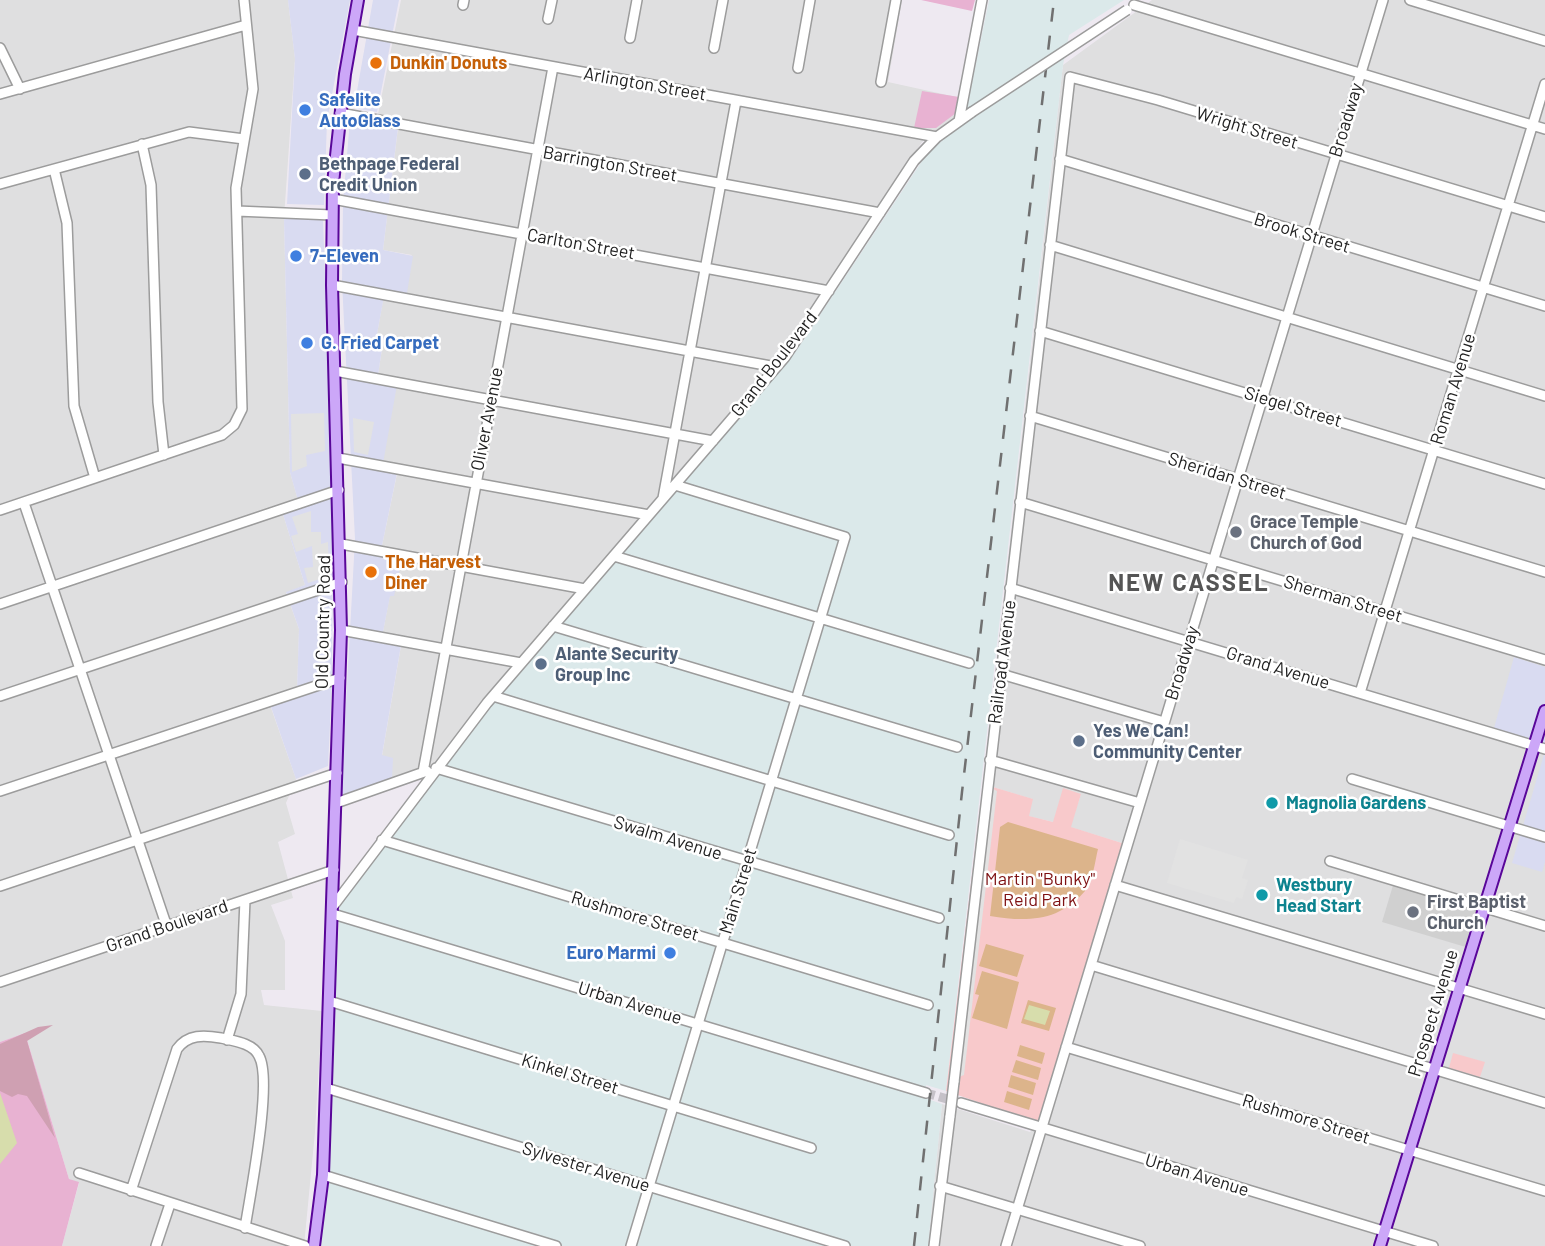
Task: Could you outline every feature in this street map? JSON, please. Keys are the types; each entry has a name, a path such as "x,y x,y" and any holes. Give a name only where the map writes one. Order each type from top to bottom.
{"main road":[{"name":"Old Country Road","path":"314,1246 323,1175 334,910 342,582 332,215 340,113 358,0"},
{"name":"Prospect Avenue","path":"1380,1246 1483,907 1540,747 1545,711"}],"street":[{"path":"0,510 222,435 234,425 243,402 236,188 253,89 244,0"},
{"path":"548,19 552,0"},
{"path":"630,38 637,0"},
{"path":"714,48 723,0"},
{"path":"798,68 810,0"},
{"path":"881,82 896,0"},
{"path":"959,121 982,0"},
{"name":"Broadway","path":"1006,1246 1383,0"},
{"path":"1410,0 1545,41"},
{"path":"1134,5 1545,129"},
{"name":"Grand Boulevard","path":"334,910 382,840 493,696 776,367 914,161 937,137 959,121 1134,5"},
{"path":"0,94 246,25"},
{"name":"Arlington Street","path":"353,30 937,137"},
{"path":"0,48 20,89"},
{"name":"Oliver Avenue","path":"423,772 552,67"},
{"name":"Wright Street","path":"1070,77 1545,217"},
{"name":"Railroad Avenue","path":"934,1246 1070,77"},
{"name":"Roman Avenue","path":"1360,693 1545,84"},
{"path":"663,499 736,101"},
{"name":"Barrington Street","path":"340,113 880,213"},
{"path":"0,184 189,132 244,139"},
{"path":"142,144 151,185 158,402 164,455"},
{"name":"Brook Street","path":"1060,159 1545,306"},
{"path":"54,169 67,223 74,406 95,478"},
{"name":"Carlton Street","path":"333,199 829,291"},
{"path":"237,211 332,215"},
{"path":"1050,245 1545,396"},
{"path":"332,285 776,367"},
{"name":"Siegel Street","path":"1040,331 1545,484"},
{"path":"335,371 713,441"},
{"name":"Sheridan Street","path":"1030,416 1545,572"},
{"path":"338,458 649,515"},
{"name":"Main Street","path":"631,1246 845,537 675,485"},
{"path":"0,604 339,490"},
{"name":"Sherman Street","path":"1020,502 1545,660"},
{"path":"24,503 167,926"},
{"path":"341,544 585,589"},
{"path":"614,556 969,663"},
{"path":"0,696 342,582"},
{"name":"Grand Avenue","path":"1010,588 1540,747"},
{"path":"553,626 957,747"},
{"path":"341,630 521,663"},
{"path":"1000,674 1164,722"},
{"path":"0,791 340,677"},
{"path":"493,696 949,835"},
{"path":"990,760 1140,803"},
{"path":"336,803 436,768"},
{"name":"Swalm Avenue","path":"436,768 939,918"},
{"path":"0,886 337,773"},
{"path":"1352,779 1545,837"},
{"name":"Rushmore Street","path":"382,840 928,1005"},
{"path":"1330,861 1545,926"},
{"name":"Grand Boulevard","path":"0,982 334,870"},
{"path":"1115,885 1545,1014"},
{"path":"227,1040 241,994 245,900"},
{"name":"Urban Avenue","path":"334,910 926,1093"},
{"path":"1091,965 1545,1103"},
{"name":"Kinkel Street","path":"329,1001 811,1148"},
{"path":"131,1191 177,1049 190,1038 206,1035 253,1048 262,1063 261,1118 245,1228"},
{"name":"Rushmore Street","path":"1066,1047 1545,1191"},
{"name":"Sylvester Avenue","path":"326,1088 845,1246"},
{"name":"Urban Avenue","path":"961,1103 1433,1246"},
{"path":"79,1173 305,1246"},
{"path":"323,1175 556,1246"},
{"path":"940,1186 1140,1246"},
{"path":"156,1246 170,1204"}],"shaded area":[{"path":"0,0 288,0 295,59 284,218 290,472 299,504 282,511 305,585 286,593 299,629 297,693 270,705 296,779 286,803 295,834 278,842 293,898 271,905 285,941 285,990 261,990 264,1005 322,1011 315,1132 304,1246 62,1246 79,1183 69,1179 25,1033 0,1042"},
{"path":"288,0 350,0 327,121 324,205 287,204 295,59"},
{"path":"373,0 399,0 377,112 354,108"},
{"path":"401,0 902,0 888,82 961,98 957,115 922,142 786,346 435,764 392,779 382,756 401,646 381,642 390,595 394,596 380,555 397,474 382,469 377,381 384,336 377,334 384,295 412,255 383,250 398,128 376,124"},
{"path":"921,0 975,0 972,11"},
{"path":"989,0 1124,0 1069,35 1063,65 946,1091 926,1085 925,1098 942,1104 928,1246 319,1246 324,1216 340,905 507,686 794,354 926,155 964,121"},
{"path":"1152,0 1545,0 1545,1246 928,1246 942,1104 1030,1132 1039,1123 1125,844 1070,827 1081,794 1053,822 1028,816 1032,799 983,784 1063,65"},
{"path":"922,91 959,97 956,113 936,128 914,128"},
{"path":"350,119 398,127 383,250 413,256 406,299 384,296 377,334 384,336 377,381 397,385 382,469 397,473 380,555 402,559 394,596 390,596 381,642 401,645 382,755 393,758 392,779 341,796 355,539 342,282 343,203"},
{"path":"284,218 323,219 333,494 332,681 328,766 296,779 270,704 297,693 299,629 286,592 305,585 282,511 299,504 290,472"},
{"path":"324,413 325,451 306,455 307,466 292,472 291,414"},
{"path":"353,418 374,422 368,455 354,452"},
{"path":"311,511 311,532 321,532 321,544 328,542 329,576 308,583 304,568 313,567 312,546 296,552 291,536 298,534 292,517"},
{"path":"1514,657 1545,667 1545,743 1494,728"},
{"path":"1545,751 1545,862 1542,872 1512,863"},
{"path":"991,788 997,791 964,1075 959,1077"},
{"path":"1180,839 1248,860 1242,878 1248,880 1242,899 1236,897 1234,903 1167,883"},
{"path":"1394,882 1481,908 1469,948 1382,922"},
{"path":"1029,1005 1050,1011 1045,1025 1024,1019"},
{"path":"53,1025 27,1041 55,1138 27,1096 18,1094 12,1097 0,1091 0,1044 38,1027"},
{"path":"25,1033 69,1179 79,1182 62,1246 0,1246 0,1042"},
{"path":"0,1093 17,1143 0,1164"}],"green space":[{"name":"Martin \"Bunky\" Reid Park","path":"983,784 1033,799 1029,816 1053,822 1063,788 1081,794 1071,827 1125,844 1039,1123 946,1091"},
{"path":"1008,822 1098,849 1090,882 1075,901 1064,909 1041,917 1016,919 990,916 1000,827"},
{"path":"986,944 1024,955 1017,977 979,966"},
{"path":"982,971 1019,982 1007,1029 972,1018"},
{"path":"1028,1000 1056,1008 1049,1031 1021,1023"},
{"path":"1020,1045 1045,1053 1042,1064 1017,1056"},
{"path":"1453,1053 1485,1062 1480,1077 1449,1068"},
{"path":"1016,1060 1041,1068 1038,1080 1012,1072"},
{"path":"1011,1075 1036,1083 1033,1095 1008,1087"},
{"path":"1007,1091 1032,1099 1029,1110 1004,1102"}],"tunnel":[{"path":"926,1093 958,1102"}],"railway":[{"path":"914,1246 962,792 1054,0"}],"place":[{"name":"Dunkin' Donuts","path":"376,63"},
{"name":"Safelite AutoGlass","path":"305,110"},
{"name":"Bethpage Federal Credit Union","path":"305,174"},
{"name":"7-Eleven","path":"296,256"},
{"name":"G. Fried Carpet","path":"307,343"},
{"name":"Grace Temple Church of God","path":"1236,532"},
{"name":"The Harvest Diner","path":"371,572"},
{"name":"Alante Security Group Inc","path":"541,664"},
{"name":"Yes We Can! Community Center","path":"1079,741"},
{"name":"Magnolia Gardens","path":"1272,803"},
{"name":"Westbury Head Start","path":"1262,895"},
{"name":"First Baptist Church","path":"1413,912"},
{"name":"Euro Marmi","path":"670,953"}],"district":[{"name":"NEW CASSEL","path":"1189,583"}]}
